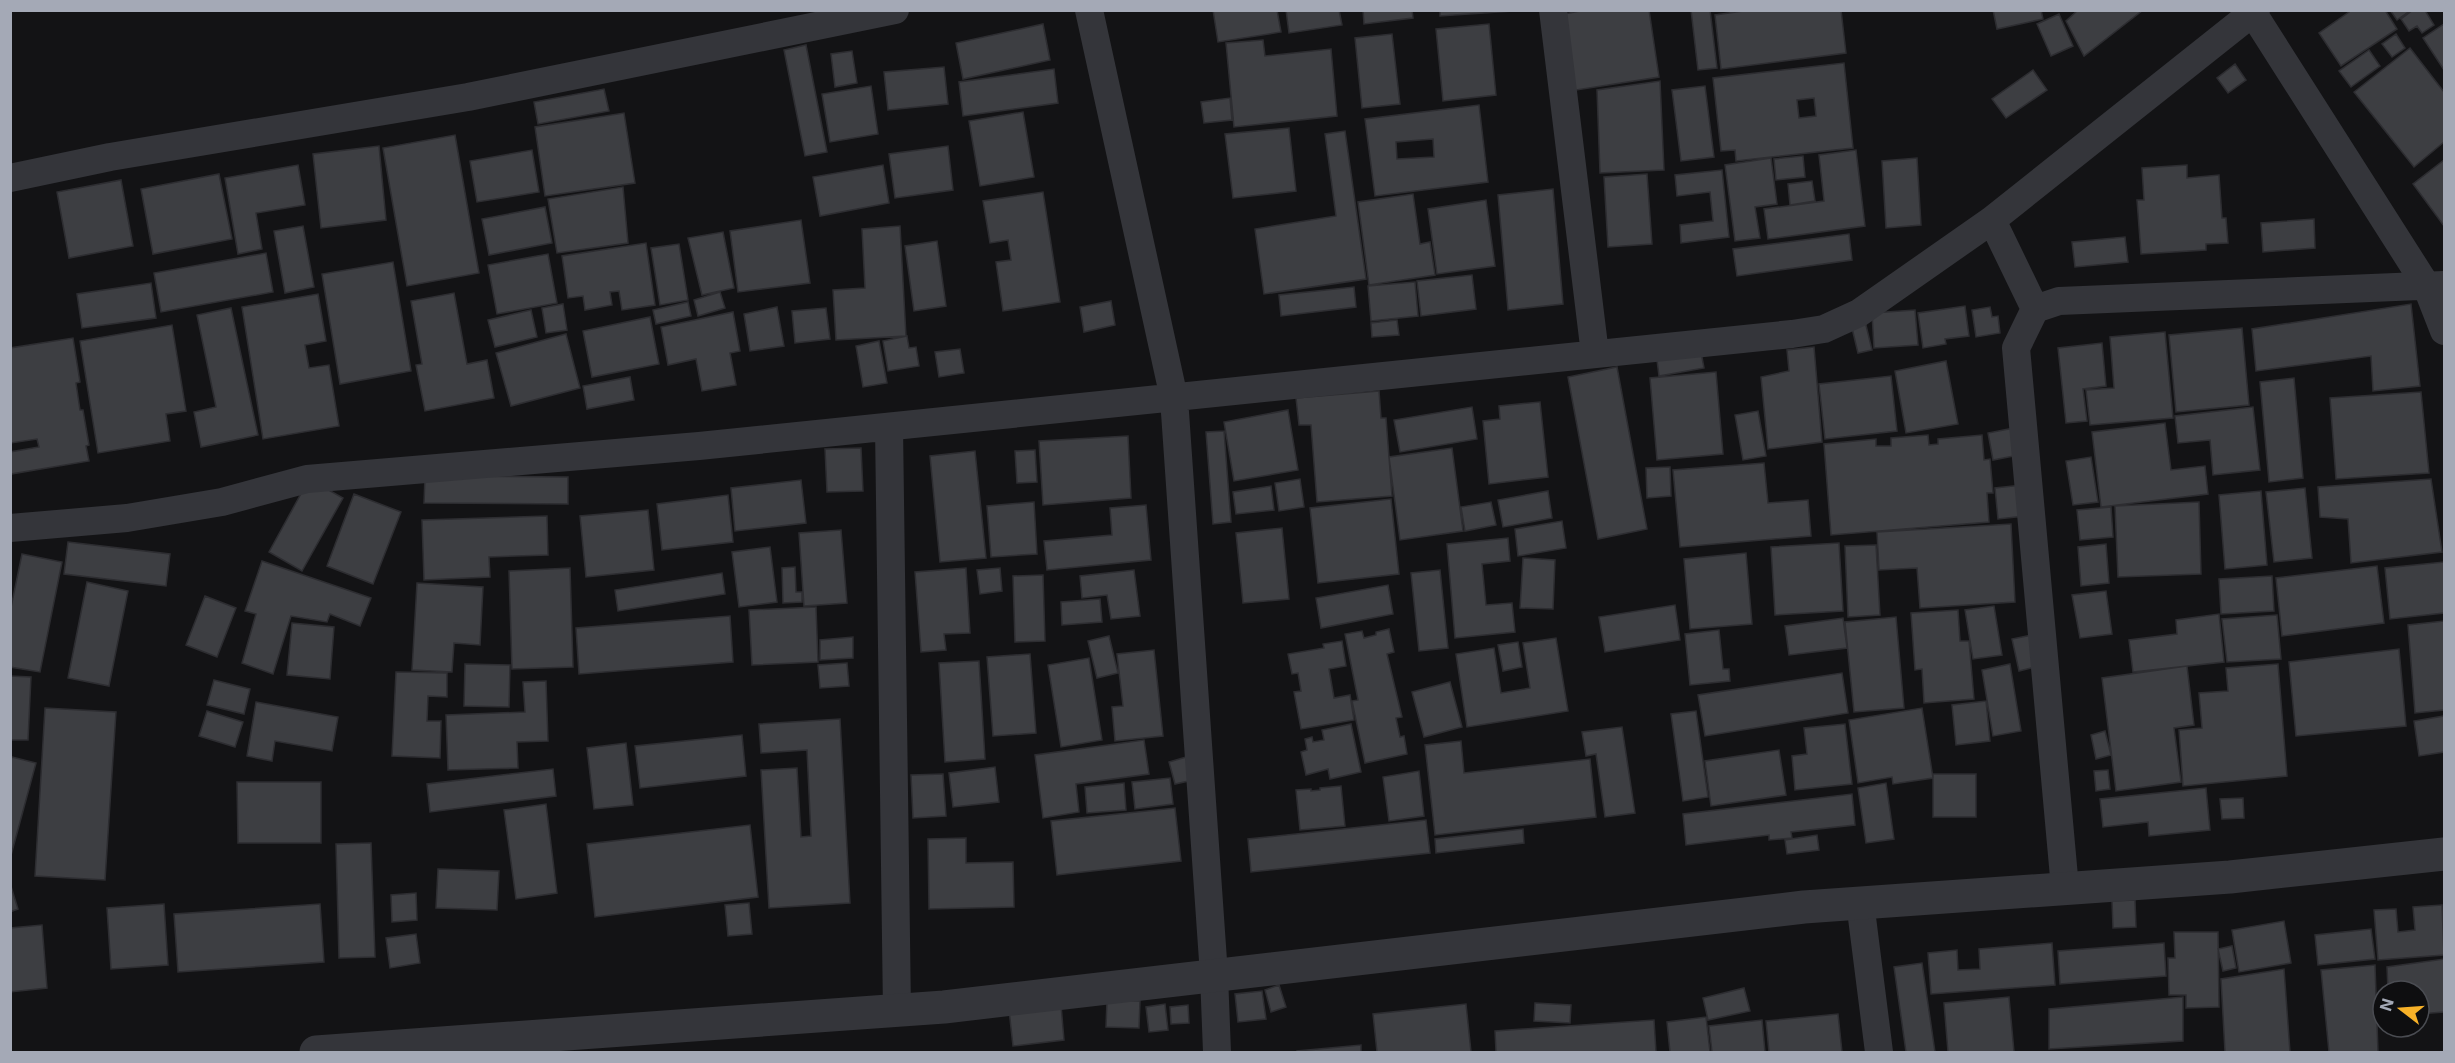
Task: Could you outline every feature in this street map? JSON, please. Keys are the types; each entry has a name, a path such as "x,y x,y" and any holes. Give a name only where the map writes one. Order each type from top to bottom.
{"street":[{"path":"10,178 110,157 468,97 895,10"},
{"path":"1089,10 1174,398 1214,975 1217,1053"},
{"path":"1553,10 1595,354"},
{"path":"10,528 151,514 222,502 307,479 699,446 1824,329 1859,313 1992,220 2253,11 2435,285 2445,331"},
{"path":"1992,220 2035,309"},
{"path":"2066,888 2016,348 2035,309 2059,301 2435,285"},
{"path":"889,427 897,1011"},
{"path":"316,1053 897,1011 1804,907 2230,877 2445,854"},
{"path":"1860,903 1879,1053"}],"building":[{"path":"1213,10 1277,10 1281,32 1218,42"},
{"path":"1286,10 1339,10 1342,25 1289,33"},
{"path":"1363,10 1412,10 1413,18 1364,24"},
{"path":"1440,10 1511,10 1512,11 1440,16"},
{"path":"1585,10 1649,10 1659,77 1570,91 1559,15"},
{"path":"1691,10 1710,10 1717,68 1698,70"},
{"path":"1750,10 1841,10 1846,53 1721,69 1715,15"},
{"path":"1993,10 2041,10 2043,19 1997,29"},
{"path":"2078,10 2143,10 2084,56 2066,21"},
{"path":"2352,10 2385,10 2397,29 2341,66 2319,33"},
{"path":"2390,10 2411,10 2397,20"},
{"path":"2413,10 2429,10 2426,12 2434,25 2422,33 2417,26 2409,31 2401,19"},
{"path":"2059,14 2073,46 2051,56 2037,24"},
{"path":"1043,24 1050,60 963,79 956,43"},
{"path":"1489,24 1496,95 1443,101 1436,29"},
{"path":"2444,24 2444,70 2423,38"},
{"path":"1392,34 1400,104 1362,108 1355,38"},
{"path":"2396,34 2405,48 2392,57 2382,44"},
{"path":"1263,40 1265,56 1331,49 1337,116 1234,127 1226,43"},
{"path":"806,45 827,152 805,156 784,50"},
{"path":"2410,48 2444,92 2444,142 2414,167 2354,92"},
{"path":"2369,50 2380,66 2351,87 2339,71"},
{"path":"852,51 857,83 835,87 831,54"},
{"path":"1844,63 1853,148 1736,161 1735,150 1721,151 1713,78","holes":["1814,98 1816,116 1799,118 1797,100"]},
{"path":"2235,64 2246,80 2228,93 2217,78"},
{"path":"944,67 948,104 888,110 884,72"},
{"path":"1054,69 1058,103 963,116 959,82"},
{"path":"2033,70 2047,90 2006,118 1992,99"},
{"path":"1660,81 1664,170 1600,173 1597,90"},
{"path":"871,86 878,134 830,142 822,94"},
{"path":"1705,86 1714,157 1681,161 1672,90"},
{"path":"604,89 609,111 538,124 534,102"},
{"path":"1230,98 1232,120 1204,123 1201,102"},
{"path":"1479,105 1488,182 1375,196 1365,119","holes":["1433,139 1434,157 1397,159 1396,142"]},
{"path":"1023,112 1034,177 980,186 969,121"},
{"path":"624,113 635,183 545,196 535,127"},
{"path":"1289,128 1296,191 1233,198 1225,134"},
{"path":"1345,131 1366,279 1264,294 1255,229 1336,216 1325,134"},
{"path":"455,135 479,273 407,286 383,148"},
{"path":"379,146 386,220 321,228 313,154"},
{"path":"948,146 953,190 895,198 889,154"},
{"path":"532,150 539,192 477,202 470,161"},
{"path":"1856,150 1865,226 1768,239 1764,209 1824,201 1819,155"},
{"path":"1803,156 1805,177 1776,180 1774,159"},
{"path":"1771,158 1777,204 1755,207 1760,238 1735,241 1725,165"},
{"path":"1917,158 1921,225 1886,228 1882,161"},
{"path":"2444,160 2444,226 2413,184"},
{"path":"298,165 305,205 256,213 262,249 238,254 225,178"},
{"path":"883,165 889,203 820,216 813,177"},
{"path":"2187,165 2187,178 2219,175 2222,218 2226,218 2228,243 2206,244 2206,250 2141,254 2137,200 2144,200 2142,168"},
{"path":"1722,170 1729,237 1681,243 1680,225 1713,221 1710,192 1677,196 1675,175"},
{"path":"219,174 232,239 153,254 141,189"},
{"path":"1647,174 1652,244 1608,247 1604,177"},
{"path":"121,180 133,246 69,258 57,192"},
{"path":"1812,181 1815,201 1790,205 1788,184"},
{"path":"623,187 628,243 557,253 548,199"},
{"path":"1553,189 1563,304 1508,310 1498,195"},
{"path":"1043,192 1060,302 1003,311 996,262 1011,260 1008,240 990,243 983,201"},
{"path":"1413,194 1420,244 1430,242 1435,275 1369,285 1358,202"},
{"path":"1486,200 1495,266 1437,274 1428,209"},
{"path":"545,207 552,243 489,255 482,219"},
{"path":"2314,219 2315,248 2263,252 2261,223"},
{"path":"801,220 810,283 738,292 730,231"},
{"path":"303,226 314,287 285,293 274,231"},
{"path":"900,226 906,336 836,340 833,290 865,288 862,229"},
{"path":"723,232 734,288 702,295 688,238"},
{"path":"1849,234 1852,260 1737,276 1733,249"},
{"path":"2125,237 2128,262 2075,267 2072,242"},
{"path":"937,241 946,306 914,311 905,246"},
{"path":"646,243 655,305 622,310 619,291 610,292 612,305 585,310 583,296 568,298 562,256"},
{"path":"679,244 688,300 660,305 651,248"},
{"path":"266,253 273,292 161,312 154,273"},
{"path":"548,254 557,303 497,314 488,265"},
{"path":"393,262 411,371 340,384 322,274"},
{"path":"1472,275 1476,309 1421,316 1417,281"},
{"path":"1415,282 1418,316 1371,321 1368,286"},
{"path":"151,283 156,318 82,328 77,294"},
{"path":"1354,287 1356,307 1281,316 1279,295"},
{"path":"720,292 725,308 698,316 694,300"},
{"path":"454,293 467,364 487,360 494,398 425,411 416,365 422,364 411,301"},
{"path":"318,294 326,341 305,345 309,368 329,365 339,426 263,439 242,307"},
{"path":"1111,301 1115,325 1084,332 1080,307"},
{"path":"688,302 691,316 656,324 653,310"},
{"path":"563,304 567,330 546,333 542,308"},
{"path":"2411,304 2420,386 2373,391 2371,356 2256,371 2252,329"},
{"path":"1965,306 1969,336 1945,339 1946,344 1923,348 1918,313"},
{"path":"777,307 784,346 750,351 744,314"},
{"path":"1990,307 1992,317 1998,316 2000,333 1976,337 1972,310"},
{"path":"231,308 258,435 201,447 194,412 216,407 197,315"},
{"path":"826,308 830,339 795,343 792,311"},
{"path":"531,310 537,337 495,347 488,320"},
{"path":"1915,310 1918,345 1874,348 1872,313"},
{"path":"733,312 740,351 730,353 736,385 702,391 696,359 668,365 661,327"},
{"path":"650,317 659,364 592,377 583,331"},
{"path":"1397,320 1399,335 1372,337 1371,323"},
{"path":"1865,321 1872,350 1858,353 1851,324"},
{"path":"172,325 186,411 166,414 170,441 98,453 80,341"},
{"path":"2242,328 2249,405 2176,412 2169,335"},
{"path":"2165,332 2173,418 2090,425 2086,390 2114,388 2110,337"},
{"path":"566,334 580,388 511,406 496,353"},
{"path":"907,336 909,348 916,347 919,366 888,371 883,341"},
{"path":"73,338 80,382 76,383 89,445 86,446 89,461 11,474 10,452 39,447 37,439 11,443 10,348"},
{"path":"879,341 887,383 863,387 856,346"},
{"path":"2102,343 2106,386 2083,389 2087,421 2066,423 2058,348"},
{"path":"1814,347 1822,442 1768,449 1761,377 1789,371 1787,350"},
{"path":"960,349 964,373 939,377 935,352"},
{"path":"1701,352 1704,368 1659,376 1657,360"},
{"path":"1946,361 1958,424 1906,433 1895,371"},
{"path":"1617,367 1647,529 1598,539 1568,377"},
{"path":"1716,372 1723,454 1657,460 1650,378"},
{"path":"1891,376 1897,431 1825,439 1819,384"},
{"path":"630,377 634,400 587,409 583,386"},
{"path":"2294,378 2303,478 2269,482 2260,382"},
{"path":"1379,391 1381,418 1386,418 1392,496 1317,502 1311,425 1299,425 1296,398"},
{"path":"2421,392 2429,473 2336,479 2330,398"},
{"path":"1540,402 1548,477 1489,484 1483,421 1500,419 1499,406"},
{"path":"1472,407 1477,439 1400,452 1394,420"},
{"path":"2253,407 2260,470 2213,475 2210,440 2178,443 2175,416"},
{"path":"1288,410 1298,470 1234,481 1224,422"},
{"path":"1758,411 1766,456 1743,460 1735,415"},
{"path":"2165,423 2171,470 2205,466 2208,494 2101,507 2092,432"},
{"path":"2014,428 2019,455 1993,460 1988,433"},
{"path":"1224,431 1231,522 1213,524 1206,432"},
{"path":"1928,435 1929,445 1938,444 1938,439 1982,435 1984,460 1990,459 1993,493 1987,493 1989,522 1831,535 1824,444 1876,439 1876,446 1891,446 1891,438"},
{"path":"1128,436 1131,498 1043,505 1039,441"},
{"path":"861,448 863,491 827,492 825,449"},
{"path":"1452,448 1463,531 1400,540 1389,457"},
{"path":"1035,450 1037,482 1017,483 1015,451"},
{"path":"975,451 986,558 940,562 930,456"},
{"path":"2091,457 2098,502 2073,505 2066,461"},
{"path":"1764,463 1768,503 1808,500 1811,536 1680,547 1673,470"},
{"path":"1670,467 1671,496 1647,498 1646,468"},
{"path":"425,476 568,477 568,504 424,503"},
{"path":"309,479 343,498 302,571 269,552"},
{"path":"1300,479 1304,507 1279,511 1275,483"},
{"path":"2431,479 2442,552 2351,563 2348,519 2320,517 2318,487"},
{"path":"801,480 806,523 735,531 731,488"},
{"path":"2022,485 2025,516 1998,519 1995,488"},
{"path":"1271,486 1274,510 1236,514 1233,492"},
{"path":"2305,488 2312,558 2274,562 2266,492"},
{"path":"1548,491 1552,518 1503,527 1498,500"},
{"path":"2261,491 2267,565 2225,569 2219,495"},
{"path":"354,494 401,512 373,584 327,566"},
{"path":"728,495 733,542 662,550 657,504"},
{"path":"1391,499 1399,574 1318,583 1310,508"},
{"path":"1034,502 1037,554 991,557 987,506"},
{"path":"1491,502 1496,525 1465,531 1461,507"},
{"path":"2199,502 2201,574 2118,577 2115,506"},
{"path":"1146,505 1151,560 1047,570 1044,541 1112,535 1110,508"},
{"path":"2111,507 2113,537 2080,540 2077,510"},
{"path":"648,510 654,570 586,577 580,516"},
{"path":"547,516 548,555 489,557 490,577 424,580 422,520"},
{"path":"1562,521 1566,548 1518,556 1515,529"},
{"path":"2011,524 2015,602 1920,608 1917,568 1879,570 1877,532"},
{"path":"1282,528 1289,599 1243,603 1236,533"},
{"path":"841,530 847,603 804,606 799,533"},
{"path":"1508,538 1510,561 1482,564 1486,605 1512,603 1515,632 1455,638 1447,544"},
{"path":"68,542 170,554 166,586 64,574"},
{"path":"1839,543 1843,611 1775,615 1771,547"},
{"path":"2106,544 2109,583 2081,586 2078,547"},
{"path":"1876,545 1880,615 1848,617 1845,546"},
{"path":"770,547 777,602 739,607 732,552"},
{"path":"1746,553 1752,624 1690,629 1684,559"},
{"path":"22,554 62,562 40,672 10,667 10,612"},
{"path":"1523,558 1555,560 1553,609 1520,608"},
{"path":"262,561 371,598 360,626 330,614 327,622 291,616 273,674 242,663 256,614 245,611"},
{"path":"2444,562 2444,613 2390,619 2385,568"},
{"path":"2377,566 2384,623 2282,636 2276,578"},
{"path":"795,567 796,592 802,592 802,602 783,603 782,568"},
{"path":"570,568 573,667 512,669 509,571"},
{"path":"966,568 970,633 944,634 946,650 921,652 915,572"},
{"path":"1000,568 1002,591 980,594 977,570"},
{"path":"1134,570 1140,616 1111,619 1107,595 1082,598 1080,576"},
{"path":"1440,570 1448,648 1419,651 1411,573"},
{"path":"722,573 725,594 618,611 615,590"},
{"path":"1043,575 1045,641 1015,642 1013,576"},
{"path":"2272,576 2274,611 2221,614 2219,579"},
{"path":"87,582 128,591 109,686 68,678"},
{"path":"417,583 483,587 480,645 454,643 452,672 412,670"},
{"path":"1388,585 1393,614 1321,628 1316,598"},
{"path":"2106,591 2112,634 2080,638 2072,595"},
{"path":"205,596 236,608 217,657 186,645"},
{"path":"1100,599 1102,622 1062,625 1061,602"},
{"path":"1675,605 1680,640 1605,652 1599,617"},
{"path":"1994,606 2002,655 1973,659 1965,610"},
{"path":"816,607 818,662 752,665 749,610"},
{"path":"1958,610 1960,641 1969,641 1974,699 1924,703 1922,669 1915,670 1911,613"},
{"path":"2219,614 2224,662 2133,672 2129,640 2177,634 2176,620"},
{"path":"2277,615 2281,659 2227,662 2222,619"},
{"path":"730,616 733,662 579,674 576,628"},
{"path":"1896,617 1904,708 1854,712 1845,622"},
{"path":"1843,618 1847,648 1789,655 1785,626"},
{"path":"2444,621 2444,710 2415,713 2408,625"},
{"path":"292,623 334,627 330,679 287,675"},
{"path":"1389,629 1394,652 1387,654 1402,717 1396,718 1400,737 1404,736 1407,754 1365,763 1352,701 1358,700 1345,634 1362,631 1364,638"},
{"path":"1719,630 1723,669 1729,669 1730,681 1690,685 1685,634"},
{"path":"2032,635 2039,666 2019,671 2012,639"},
{"path":"1109,636 1118,673 1097,678 1088,641"},
{"path":"853,637 853,658 820,660 820,640"},
{"path":"1556,638 1568,711 1467,727 1456,654 1494,648 1501,693 1530,688 1523,643"},
{"path":"1342,641 1346,666 1329,669 1334,698 1350,695 1354,720 1301,729 1294,692 1301,691 1298,673 1292,674 1288,654 1324,648 1323,644"},
{"path":"1518,642 1522,667 1503,671 1498,645"},
{"path":"2399,649 2406,726 2296,736 2289,662"},
{"path":"1154,650 1163,736 1115,741 1112,707 1123,706 1117,654"},
{"path":"1030,654 1036,733 993,736 987,657"},
{"path":"1089,658 1102,740 1061,747 1048,665"},
{"path":"979,661 985,759 945,762 939,663"},
{"path":"847,663 849,686 820,688 818,665"},
{"path":"465,664 510,665 509,707 464,706"},
{"path":"2010,664 2021,731 1993,736 1982,670"},
{"path":"2278,664 2287,776 2183,786 2179,730 2202,728 2199,693 2228,691 2226,668"},
{"path":"2187,666 2194,725 2174,728 2181,782 2116,791 2102,678"},
{"path":"396,672 447,673 447,697 428,696 427,721 441,721 440,758 392,756"},
{"path":"1842,673 1848,713 1705,736 1698,695"},
{"path":"10,676 31,677 28,740 10,740"},
{"path":"214,680 250,689 244,714 207,705"},
{"path":"546,681 548,741 517,742 518,768 448,770 446,715 525,712 523,682"},
{"path":"1450,682 1462,727 1424,737 1412,692"},
{"path":"1986,701 1990,741 1956,745 1952,705"},
{"path":"256,702 338,717 332,751 275,741 272,761 247,756"},
{"path":"45,708 116,712 105,880 35,876"},
{"path":"1922,708 1933,778 1893,784 1892,777 1858,783 1849,720"},
{"path":"207,711 243,722 235,747 199,736"},
{"path":"1696,711 1708,797 1683,801 1671,714"},
{"path":"2444,716 2444,752 2419,756 2414,721"},
{"path":"840,719 850,903 769,908 761,770 797,768 801,837 811,836 807,750 761,753 759,724"},
{"path":"1351,724 1361,772 1330,779 1328,769 1306,775 1301,752 1307,750 1305,739 1312,737 1313,742 1324,740 1322,730"},
{"path":"1845,724 1852,784 1795,790 1792,756 1807,754 1804,728"},
{"path":"1622,727 1635,813 1605,817 1596,754 1586,756 1582,732"},
{"path":"2105,731 2111,755 2096,759 2091,735"},
{"path":"742,735 746,776 640,788 635,746"},
{"path":"1144,740 1149,774 1076,784 1079,812 1043,818 1035,755"},
{"path":"1461,741 1464,773 1590,759 1596,817 1435,835 1425,745"},
{"path":"626,743 633,805 594,809 587,748"},
{"path":"1779,750 1786,795 1711,806 1705,761"},
{"path":"1193,755 1198,779 1175,784 1169,762"},
{"path":"12,757 36,763 10,859 10,762"},
{"path":"995,767 999,802 953,807 949,773"},
{"path":"553,769 556,796 430,812 427,784"},
{"path":"2108,770 2110,789 2096,791 2094,771"},
{"path":"1419,771 1424,816 1389,821 1383,777"},
{"path":"943,774 946,816 913,818 911,775"},
{"path":"1933,774 1976,774 1976,817 1933,817"},
{"path":"1170,778 1173,804 1135,809 1132,782"},
{"path":"237,782 321,782 321,843 238,843"},
{"path":"1124,783 1126,810 1087,813 1085,787"},
{"path":"1886,783 1894,839 1866,843 1858,788"},
{"path":"1341,786 1345,826 1300,830 1296,790 1311,789 1311,791"},
{"path":"2206,788 2210,830 2149,836 2148,822 2103,827 2100,799"},
{"path":"1852,794 1855,825 1791,832 1792,838 1769,840 1769,835 1686,845 1683,814"},
{"path":"2243,798 2244,818 2222,819 2220,799"},
{"path":"546,804 557,893 516,899 504,810"},
{"path":"1175,808 1181,861 1057,875 1051,821"},
{"path":"1426,820 1430,853 1251,872 1248,839"},
{"path":"750,825 758,897 595,917 587,844"},
{"path":"1523,829 1524,843 1436,853 1435,839"},
{"path":"1817,835 1819,850 1787,854 1785,840"},
{"path":"966,838 966,863 1013,862 1014,907 929,909 928,839"},
{"path":"371,843 375,957 339,958 336,844"},
{"path":"438,869 499,871 497,910 436,908"},
{"path":"10,883 18,909 10,912"},
{"path":"416,893 417,920 392,922 391,895"},
{"path":"2135,900 2136,927 2113,928 2112,901"},
{"path":"749,903 752,934 728,936 725,905"},
{"path":"164,904 168,965 111,969 107,908"},
{"path":"320,904 324,962 178,972 174,914"},
{"path":"2442,905 2444,955 2378,960 2374,910 2396,909 2398,932 2415,930 2413,907"},
{"path":"2284,921 2291,963 2239,972 2232,930"},
{"path":"42,925 47,988 10,992 10,928"},
{"path":"2371,929 2375,959 2318,965 2315,935"},
{"path":"2174,932 2218,932 2219,1007 2186,1008 2186,995 2169,995 2168,958 2175,958"},
{"path":"416,934 420,963 390,968 386,938"},
{"path":"2052,943 2055,985 1931,994 1928,953 1957,950 1958,970 1980,969 1979,949"},
{"path":"2164,943 2166,976 2060,984 2058,951"},
{"path":"2232,946 2236,968 2223,971 2218,949"},
{"path":"2444,959 2444,1012 2431,1013 2431,979 2388,979 2387,967"},
{"path":"1922,963 1935,1052 1906,1052 1894,967"},
{"path":"2375,965 2375,979 2371,979 2371,1039 2378,1039 2378,1052 2329,1052 2321,970"},
{"path":"2284,969 2290,1052 2225,1052 2221,979"},
{"path":"1279,985 1286,1007 1271,1012 1265,990"},
{"path":"1744,988 1750,1011 1708,1020 1703,998"},
{"path":"1262,991 1266,1019 1238,1022 1235,994"},
{"path":"2009,997 2014,1052 1948,1052 1944,1003"},
{"path":"2183,997 2183,1041 2049,1049 2049,1009"},
{"path":"1107,1000 1140,1001 1139,1028 1106,1027"},
{"path":"1535,1003 1571,1005 1570,1023 1534,1021"},
{"path":"1165,1004 1168,1030 1149,1032 1146,1007"},
{"path":"1466,1004 1471,1052 1377,1052 1373,1014"},
{"path":"1061,1005 1064,1040 1013,1046 1009,1010"},
{"path":"1188,1005 1189,1023 1171,1024 1170,1007"},
{"path":"1838,1014 1842,1052 1769,1052 1766,1021"},
{"path":"1706,1017 1710,1052 1670,1052 1667,1022"},
{"path":"1654,1020 1656,1052 1496,1052 1495,1031"},
{"path":"1762,1020 1765,1052 1712,1052 1709,1026"},
{"path":"1361,1045 1361,1052 1297,1052 1297,1051"}]}
